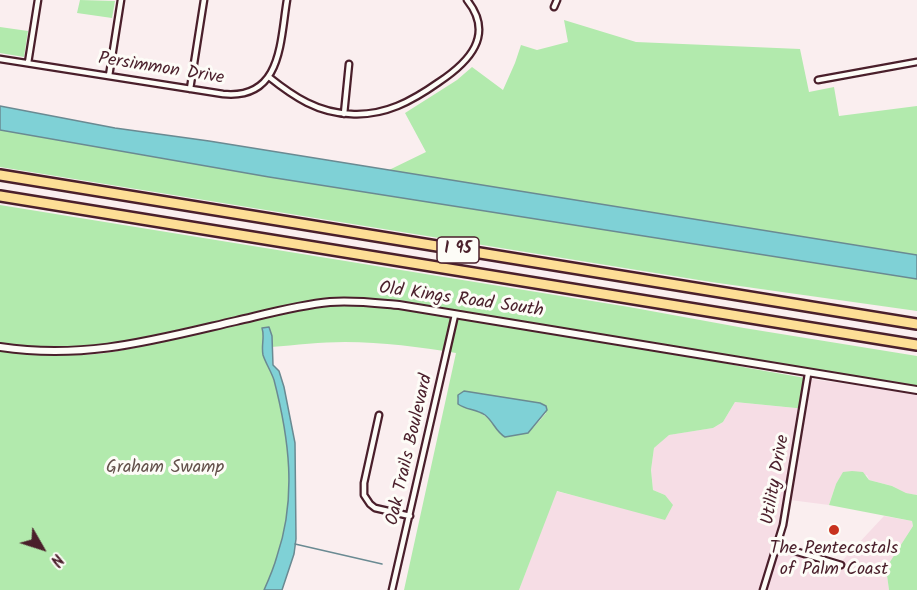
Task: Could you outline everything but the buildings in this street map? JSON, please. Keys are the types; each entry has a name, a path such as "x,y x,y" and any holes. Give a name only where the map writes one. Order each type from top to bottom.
{"highway":[{"name":"I 95","path":"0,175 917,324"},
{"name":"I 95","path":"0,196 917,345"}],"street":[{"path":"28,63 38,0"},
{"path":"109,76 121,0"},
{"path":"190,89 204,0"},
{"path":"287,0 277,59 269,77 306,103 326,111 344,114 374,113 405,104 463,65 472,51 478,33 477,18 467,0"},
{"path":"554,7 557,0"},
{"name":"Persimmon Drive","path":"0,59 223,94 240,94 257,88 269,77"},
{"path":"818,80 917,62"},
{"path":"344,114 349,64"},
{"name":"Old Kings Road South","path":"0,347 51,352 102,350 263,314 329,302 348,301 399,305 685,351 808,374 917,390"},
{"name":"Oak Trails Boulevard","path":"392,590 455,315"},
{"name":"Utility Drive","path":"763,590 778,546 808,374"},
{"path":"379,415 364,483 364,495 375,508 410,516"},
{"path":"778,546 841,565"}],"shaded area":[{"path":"811,379 917,394 917,495 869,480 867,475 836,484 829,505 790,500 782,544 842,561 884,516 912,521 913,526 886,568 889,590 519,590 556,491 665,519 667,514 665,495 653,490 651,470 654,448 668,435 713,428 723,422 735,402 805,409"}],"green space":[{"path":"80,0 115,1 112,18 77,13"},
{"path":"564,20 636,42 800,49 809,92 834,87 839,116 917,106 917,255 389,170 426,152 405,113 457,80 472,67 503,90 521,45 537,50 568,42"},
{"path":"0,27 28,31 24,57 0,53"},
{"path":"0,130 269,177 917,279 917,311 711,282 0,167"},
{"path":"0,205 917,356 917,386 412,303 369,299 298,303 114,344 56,348 0,343"},
{"name":"Graham Swamp","path":"342,305 398,309 693,356 811,379 806,409 735,402 723,422 713,428 669,435 654,448 651,470 653,490 665,495 673,505 665,520 557,491 519,590 404,590 456,353 359,342 327,342 271,347 272,340 262,329 264,356 280,403 289,468 284,533 264,590 0,590 0,350 59,355 103,353 146,346 314,308","holes":["464,391 540,403 546,413 537,424 526,432 507,437 481,413 458,404 457,398"]},
{"path":"843,472 863,472 869,480 917,495 917,590 889,590 886,568 913,526 912,521 829,505"}],"water":[{"path":"0,106 115,128 209,141 917,255 917,279 269,177 0,130"},
{"path":"269,327 272,336 273,365 279,371 284,387 295,443 296,539 294,554 282,590 264,590 283,534 289,490 284,424 274,380 263,351 262,328"},
{"path":"464,391 540,403 546,406 547,410 528,433 505,437 485,415 458,404 458,395"}],"waterway":[{"path":"295,544 382,564"}],"place":[{"name":"The Pentecostals of Palm Coast","path":"834,530"}]}
